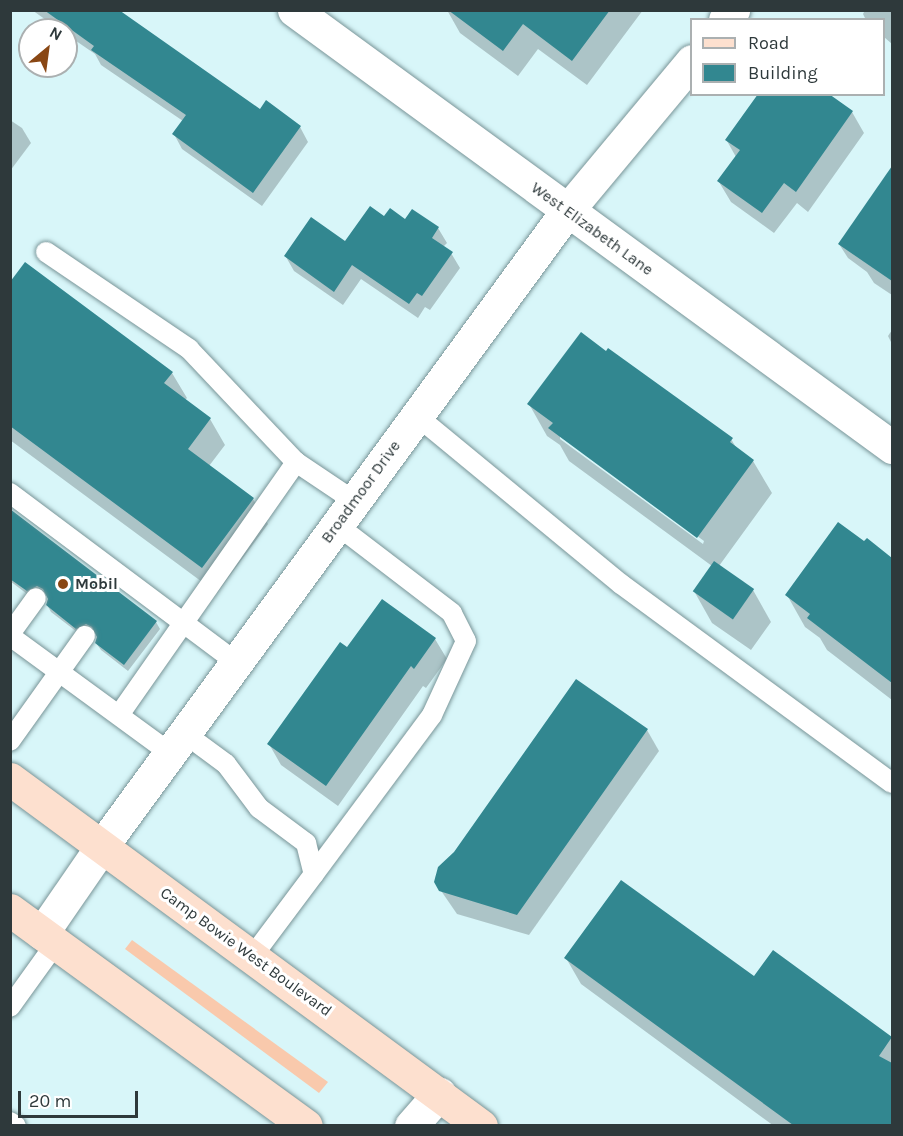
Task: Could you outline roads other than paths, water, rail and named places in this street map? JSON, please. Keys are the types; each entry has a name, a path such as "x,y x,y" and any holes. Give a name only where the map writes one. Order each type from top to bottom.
{"main road":[{"name":"Camp Bowie West Boulevard","path":"10,779 481,1125"},
{"path":"10,910 306,1125"}],"street":[{"name":"West Elizabeth Lane","path":"294,10 567,212 892,447"},
{"name":"Broadmoor Drive","path":"49,938 102,846 236,662 567,212 690,63"},
{"path":"411,1125 439,1094"}],"lane":[{"path":"46,252 189,349 346,513 452,613 466,641 432,715 252,957"},
{"path":"417,416 621,584 892,783"},
{"path":"119,715 296,462"},
{"path":"10,493 29,515 120,584 183,623 236,662"},
{"path":"36,598 10,635 119,715 226,764 259,808 306,843 314,874"},
{"path":"10,741 85,636"},
{"path":"10,1007 49,938"},
{"path":"10,1122 16,1125"}],"place":[{"name":"Mobil","path":"63,584"}]}
